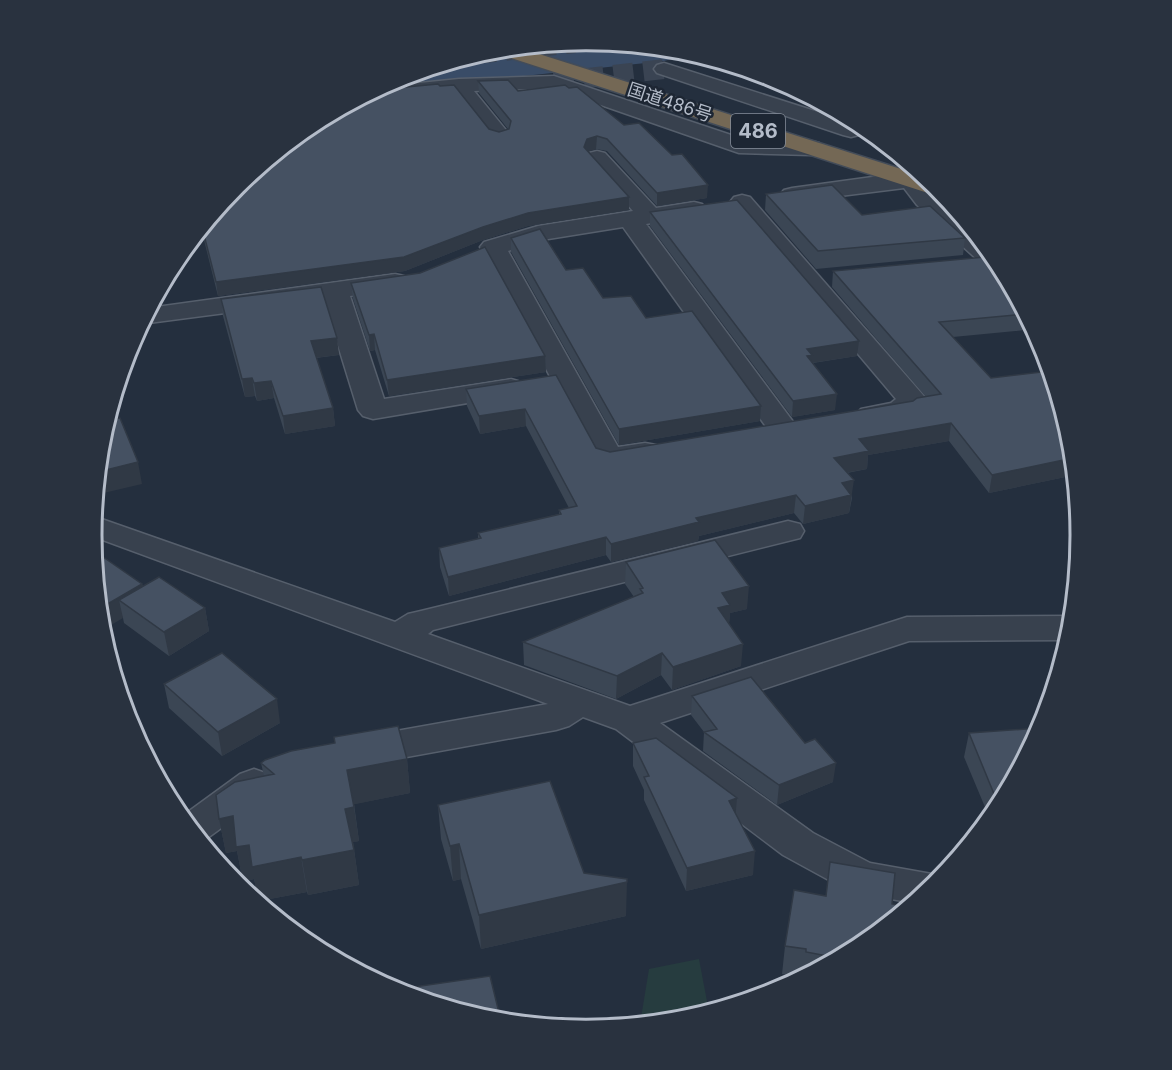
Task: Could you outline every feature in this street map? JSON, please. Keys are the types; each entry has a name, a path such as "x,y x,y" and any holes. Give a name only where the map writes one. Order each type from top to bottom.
{"highway":[{"name":"国道486号","path":"544,53 614,69 853,132 868,142"},
{"name":"国道486号","path":"536,54 578,73 811,148 905,171"}],"street":[{"path":"699,64 664,69 853,132"},
{"path":"392,92 459,85 554,82 747,148 811,148"},
{"path":"459,85 499,135"},
{"path":"597,158 640,217 783,429"},
{"path":"667,448 609,458 548,383 483,252 538,233 909,175"},
{"path":"920,185 925,200 970,240"},
{"path":"742,202 913,401 900,410 841,420"},
{"path":"960,265 987,265"},
{"path":"155,316 335,292 422,276"},
{"path":"808,279 843,276"},
{"path":"335,292 373,410 548,383"},
{"path":"102,529 629,720 798,844 862,878 918,887"},
{"path":"398,636 421,622 788,531"},
{"path":"629,720 907,629 1061,628"},
{"path":"199,825 256,782 304,766 556,717 579,702"}],"green space":[{"path":"699,959 707,1004 641,1016 649,969"}],"building":[{"path":"508,80 518,91 565,85 569,88 577,87 624,125 639,123 672,155 682,154 708,185 657,193 607,139 597,136 587,139 584,147 629,197 528,213 483,227 404,257 216,282 205,237 244,193 291,151 344,116 403,87 454,85 489,129 499,132 509,129 511,121 478,81"},
{"path":"832,185 862,215 930,206 965,238 818,251 766,194"},
{"path":"737,200 859,341 807,349 812,355 807,356 837,394 793,401 650,212"},
{"path":"540,229 566,270 583,268 603,298 631,296 646,318 692,311 761,406 619,429 511,238"},
{"path":"485,247 545,356 387,380 374,334 369,335 351,283 420,273"},
{"path":"982,257 1017,315 939,322 991,378 1041,372 1054,410 1064,460 992,475 951,423 859,439 869,451 834,458 854,480 842,483 851,495 805,506 796,495 696,518 699,522 611,544 606,537 448,577 439,548 481,538 478,533 561,514 559,510 577,506 525,409 479,416 466,389 556,375 596,448 610,452 913,401 917,398 941,394 833,271"},
{"path":"321,287 337,338 311,341 333,408 283,416 271,381 254,383 252,378 242,379 221,299"},
{"path":"120,418 138,462 106,470 111,441 116,419"},
{"path":"715,540 749,586 722,593 730,605 718,608 743,644 673,667 662,653 617,676 523,642 643,593 640,589 643,588 626,562"},
{"path":"103,557 142,584 107,604"},
{"path":"159,577 205,608 164,632 119,600"},
{"path":"222,653 277,699 218,732 164,684"},
{"path":"751,677 805,743 815,739 836,763 779,785 704,732 717,729 692,696"},
{"path":"398,726 407,759 347,770 354,807 345,809 354,850 302,860 301,857 252,867 249,845 236,847 233,816 219,819 216,795 235,782 274,774 261,763 265,760 291,751 335,743 334,737"},
{"path":"1029,729 994,794 969,733"},
{"path":"656,738 737,798 729,801 755,851 687,868 644,777 649,776 633,743"},
{"path":"550,781 584,873 627,879 627,882 479,915 459,844 450,846 438,805"},
{"path":"830,862 895,873 892,904 898,905 855,937 825,956 806,952 806,949 785,946 794,890 826,896"},
{"path":"490,976 499,1011 461,1003 414,987"}],"waterway":[{"path":"448,71 623,52"}],"tunnel":[{"path":"554,82 664,69"}]}
